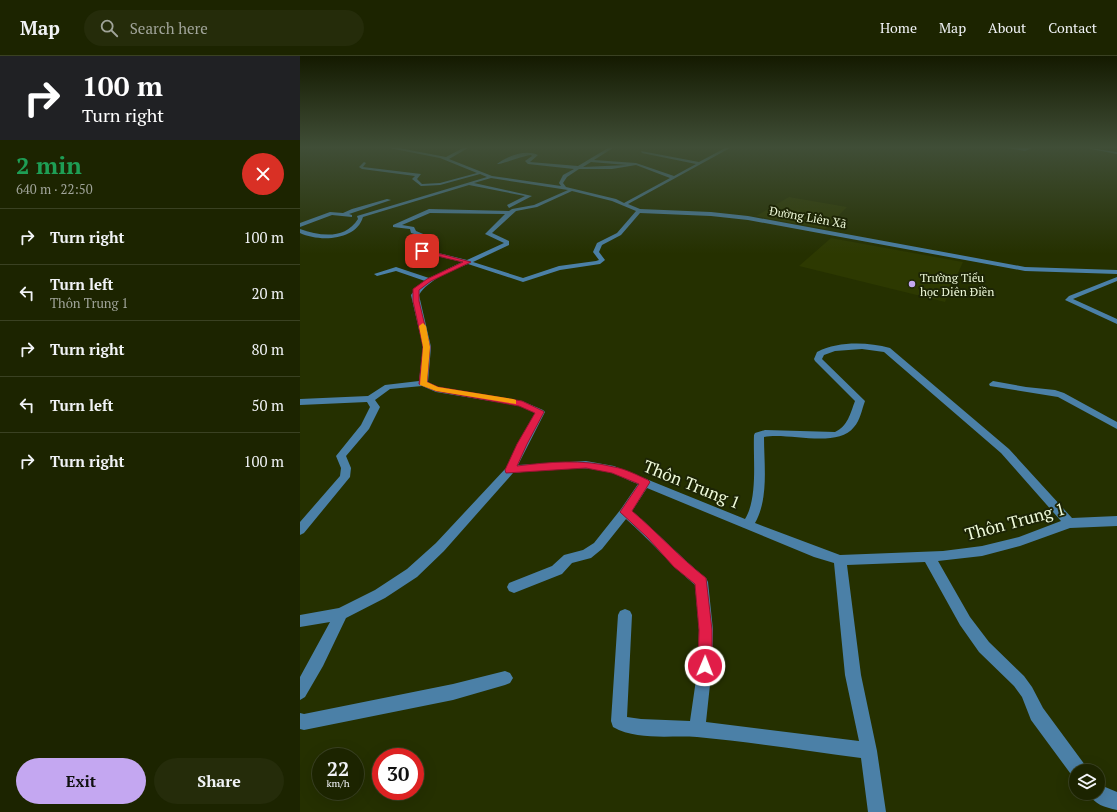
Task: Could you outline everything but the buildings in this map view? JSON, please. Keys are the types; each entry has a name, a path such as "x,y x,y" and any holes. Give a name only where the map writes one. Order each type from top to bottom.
{"street":[{"path":"419,183 421,185 443,183"},
{"name":"Đường Liên Xã","path":"528,183 604,197 625,204 639,211 711,214 748,218 1025,269 1117,272"},
{"path":"300,224 332,213 359,217 468,184 530,196 509,206 520,208 535,206 567,190 561,183"},
{"path":"625,204 662,183"},
{"path":"401,198 435,188 450,189"},
{"path":"344,215 354,210 394,199"},
{"path":"423,384 427,347 415,294 416,289 429,280 507,244 507,242 488,234 510,213 520,208"},
{"path":"510,213 428,211 394,226 412,228 414,232 425,236 409,248 468,262 523,280 559,268 598,263 602,260 596,252 599,244 619,234 639,211"},
{"path":"300,232 318,238 329,237 357,226 361,218 359,217"},
{"path":"377,274 396,269 429,280"},
{"path":"1117,279 1071,297 1069,300 1117,322"},
{"path":"748,525 756,511 758,500 759,435 765,433 830,435 845,431 852,424 860,401 818,359 820,354 829,350 873,346 887,350 999,446 1069,523"},
{"path":"300,402 370,399 388,387 423,384 436,389 522,404 540,412 522,444 510,470 468,518 412,573 380,594 341,614 300,621"},
{"path":"993,384 1026,390 1052,392 1061,395 1117,426"},
{"path":"300,530 345,478 346,468 341,456 364,429 372,415 375,407 370,399"},
{"name":"Thôn Trung 1","path":"510,470 546,466 586,465 614,470 682,499 840,560 930,557 982,551 1020,541 1069,523 1117,521"},
{"path":"514,587 558,570 568,559 587,554 598,546 626,512 645,482"},
{"path":"626,512 651,534 678,563 701,582 706,630 705,666 698,729"},
{"path":"930,557 965,621 984,648 1019,681 1027,692 1037,714 1074,764"},
{"path":"840,560 853,675 869,751 877,812"},
{"path":"300,692 318,661 341,614"},
{"path":"625,615 619,722 626,725 641,727 698,729 869,751"},
{"path":"301,724 453,692 505,678"},
{"path":"1105,798 1117,801"}],"shaded area":[{"path":"789,197 847,207 825,229 756,216"},
{"name":"Trường Tiểu học Diên Điền","path":"831,238 963,262 945,302 799,266"}],"slow traffic":[{"path":"423,326 427,347 423,384 436,389 513,402"}],"place":[{"name":"Trường Tiểu học Diên Điền","path":"912,284"}],"route":[{"path":"422,251 468,262 429,280 416,289 416,301 421,314 427,347 423,384 436,389 522,404 540,412 522,444 510,470 560,465 586,465 614,470 645,482 626,512 636,518 678,563 701,582 706,630 705,666"}]}
